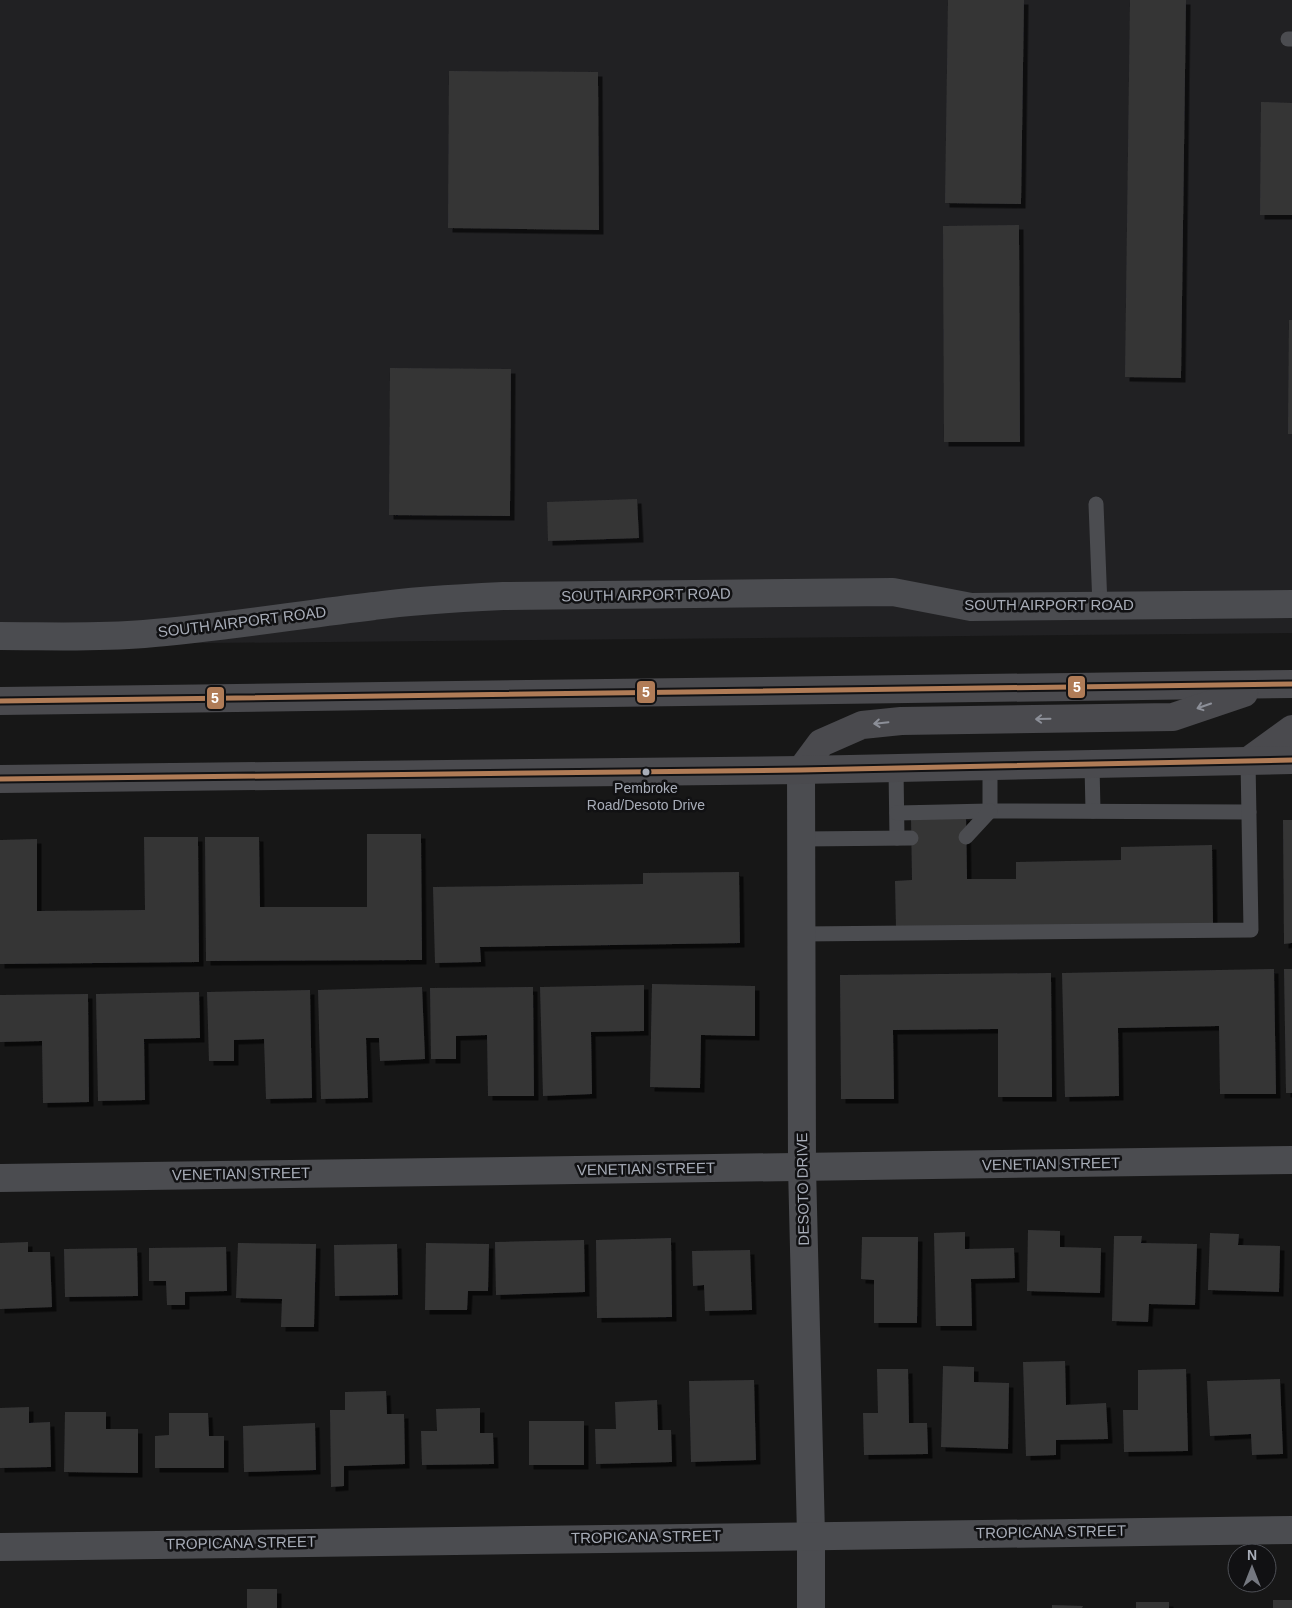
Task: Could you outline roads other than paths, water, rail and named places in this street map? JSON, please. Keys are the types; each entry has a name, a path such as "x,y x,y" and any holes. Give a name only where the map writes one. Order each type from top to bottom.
{"main road":[{"path":"0,700 1279,685"},
{"path":"801,770 821,744 862,725 901,721 1173,717 1279,685"},
{"path":"1248,761 1292,729"},
{"path":"0,779 896,769 1292,760"}],"street":[{"name":"SOUTH AIRPORT ROAD","path":"0,636 74,637 142,635 215,628 376,606 443,599 503,596 894,592 972,607 1292,604"},
{"name":"DESOTO DRIVE","path":"801,770 802,1167 811,1608"},
{"name":"VENETIAN STREET","path":"0,1178 1292,1160"},
{"name":"TROPICANA STREET","path":"0,1547 1292,1530"}],"lane":[{"path":"1096,504 1100,606"},
{"path":"801,934 1251,930 1248,761"},
{"path":"1092,765 1093,811"},
{"path":"966,837 990,811 990,767"},
{"path":"801,840 904,838 897,812 896,769"},
{"path":"897,812 1249,812"}],"place":[{"name":"Pembroke Road/Desoto Drive","path":"646,772"}]}
